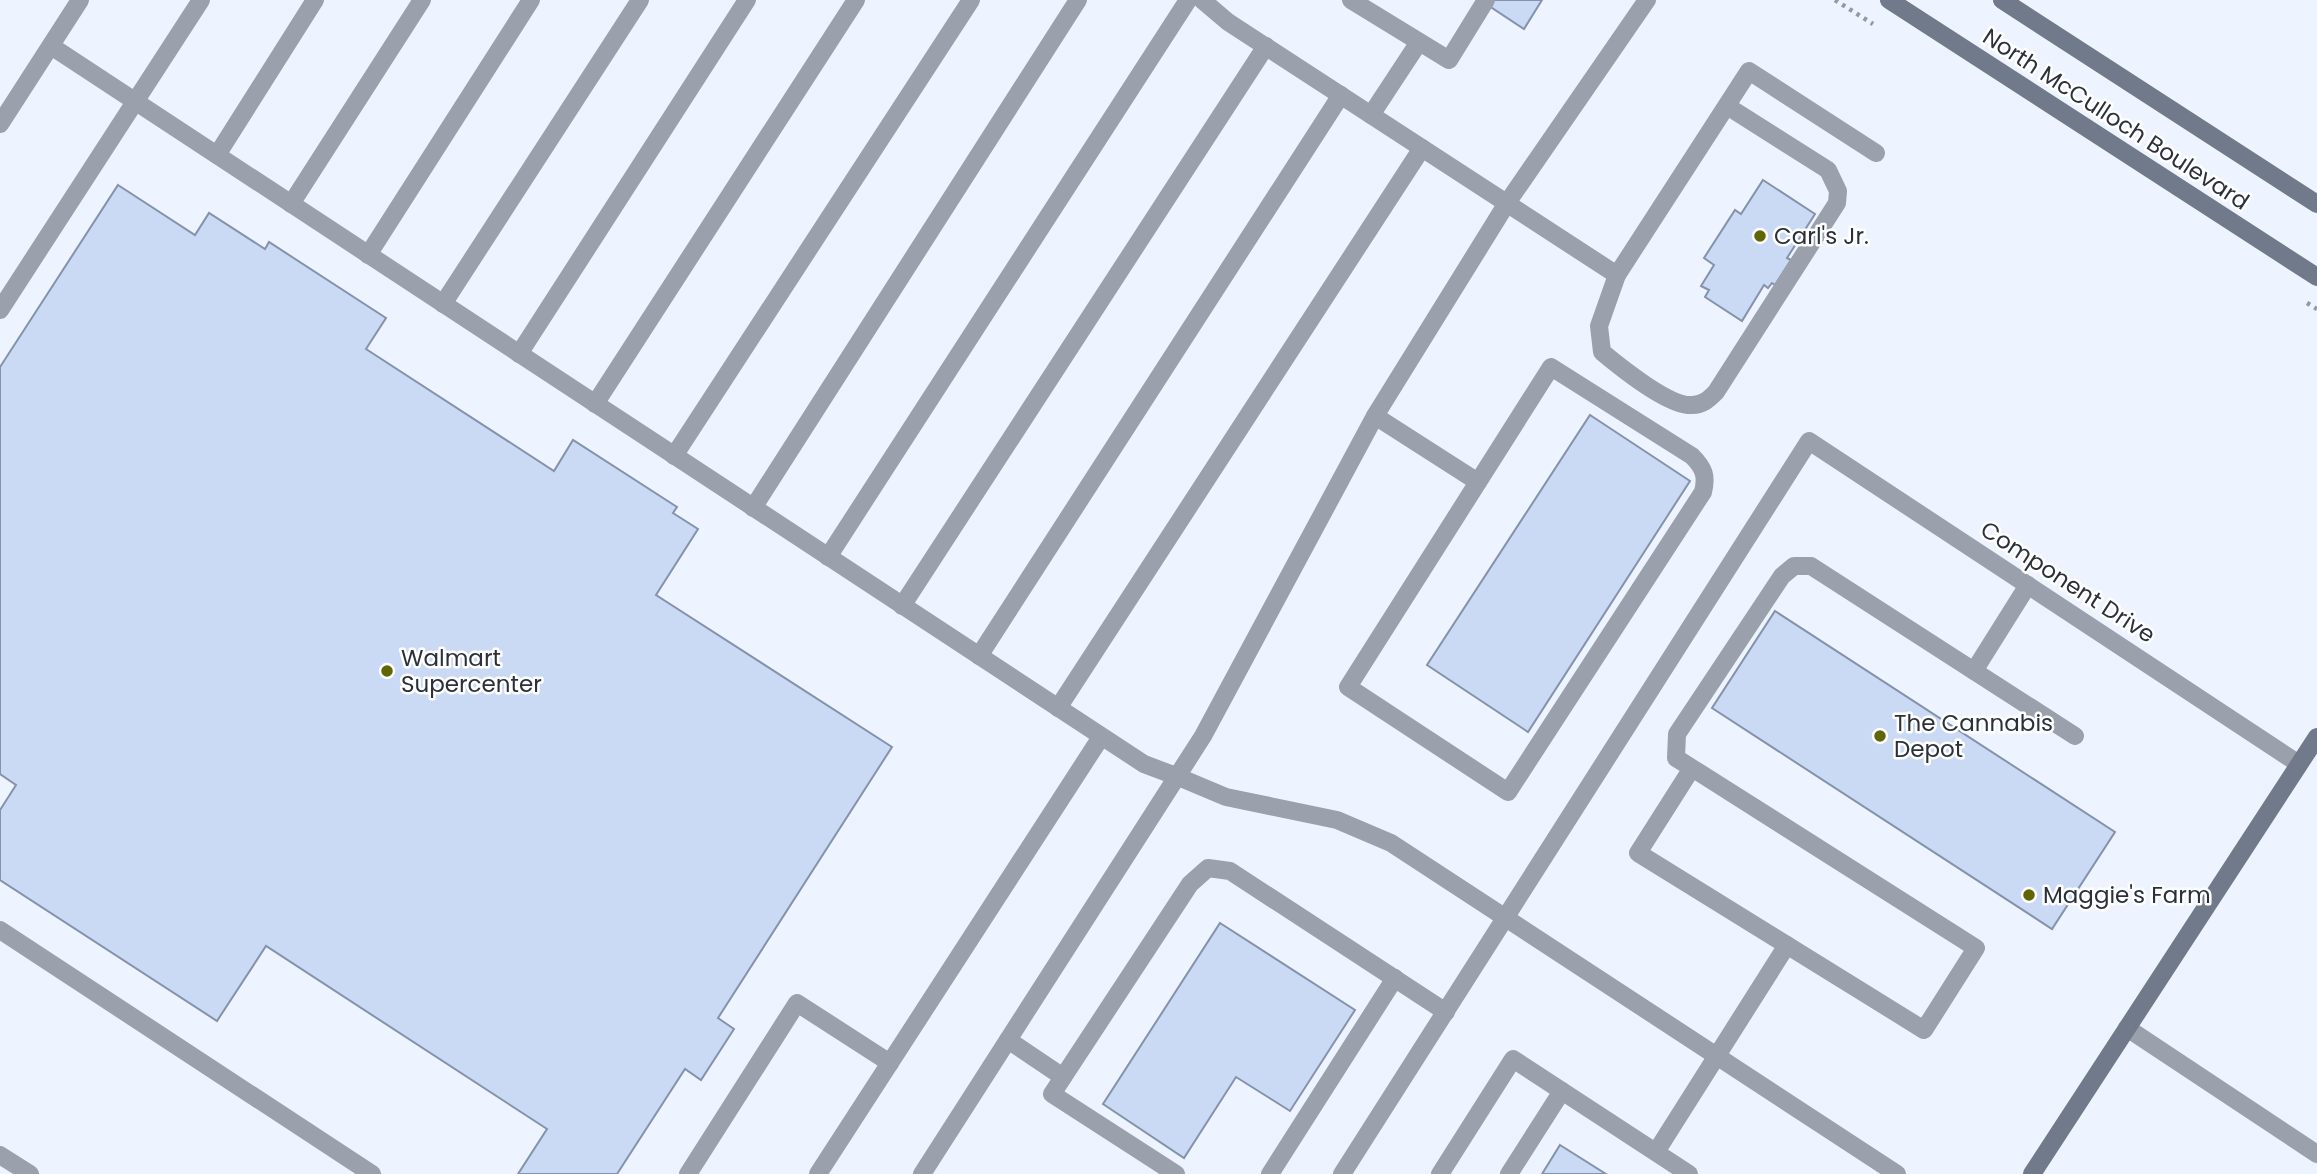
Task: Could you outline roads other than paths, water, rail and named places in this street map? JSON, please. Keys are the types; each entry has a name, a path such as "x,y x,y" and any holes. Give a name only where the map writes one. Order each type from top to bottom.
{"street":[{"path":"0,124 80,0"},
{"path":"0,310 201,0"},
{"path":"217,155 315,0"},
{"path":"291,204 422,0"},
{"path":"369,255 531,0"},
{"path":"443,304 640,0"},
{"path":"519,354 747,0"},
{"path":"595,404 856,0"},
{"path":"674,456 971,0"},
{"path":"753,508 1078,0"},
{"path":"828,557 1188,0"},
{"path":"1351,0 1449,60 1486,0"},
{"path":"922,1174 1203,736 1375,416 1507,203 1647,0"},
{"name":"North McCulloch Boulevard","path":"1889,0 2317,277"},
{"name":"North McCulloch Boulevard","path":"2002,0 2317,204"},
{"path":"1207,1 1266,46 1617,275"},
{"path":"1371,115 1419,42"},
{"path":"51,46 1144,764 1226,797 1337,820 1380,838 1507,918 1897,1174"},
{"path":"902,606 1266,46"},
{"path":"1727,106 1828,170 1838,191 1837,203 1716,392 1707,401 1695,405 1672,401 1602,352 1599,326 1617,275 1749,71 1876,153"},
{"path":"979,656 1341,95"},
{"path":"1058,708 1422,148"},
{"path":"1551,367 1692,456 1703,467 1706,479 1703,492 1508,792 1348,687 1478,482 1551,367"},
{"path":"1375,416 1478,482"},
{"name":"Component Drive","path":"1507,918 1809,441 2300,764"},
{"path":"1692,768 1638,853 1924,1030 1976,948 1692,768 1676,758 1677,734 1782,576 1794,566 1811,566 2076,736"},
{"path":"1974,671 2028,585"},
{"path":"818,1174 1101,737"},
{"path":"2032,1174 2317,737"},
{"path":"1176,1174 1052,1094 1190,884 1208,868 1230,871 1446,1012"},
{"path":"1342,1174 1507,918"},
{"path":"0,930 372,1174"},
{"path":"1656,1153 1787,945"},
{"path":"1270,1174 1395,978"},
{"path":"688,1174 797,1003 890,1063"},
{"path":"2127,1028 2317,1154"},
{"path":"1008,1040 1063,1077"},
{"path":"1440,1174 1513,1059 1689,1174"},
{"path":"1509,1174 1562,1091"},
{"path":"0,1155 30,1174"}],"place":[{"name":"Carl's Jr.","path":"1760,236"},
{"name":"Walmart Supercenter","path":"387,671"},
{"name":"The Cannabis Depot","path":"1880,736"},
{"name":"Maggie's Farm","path":"2029,895"}]}
